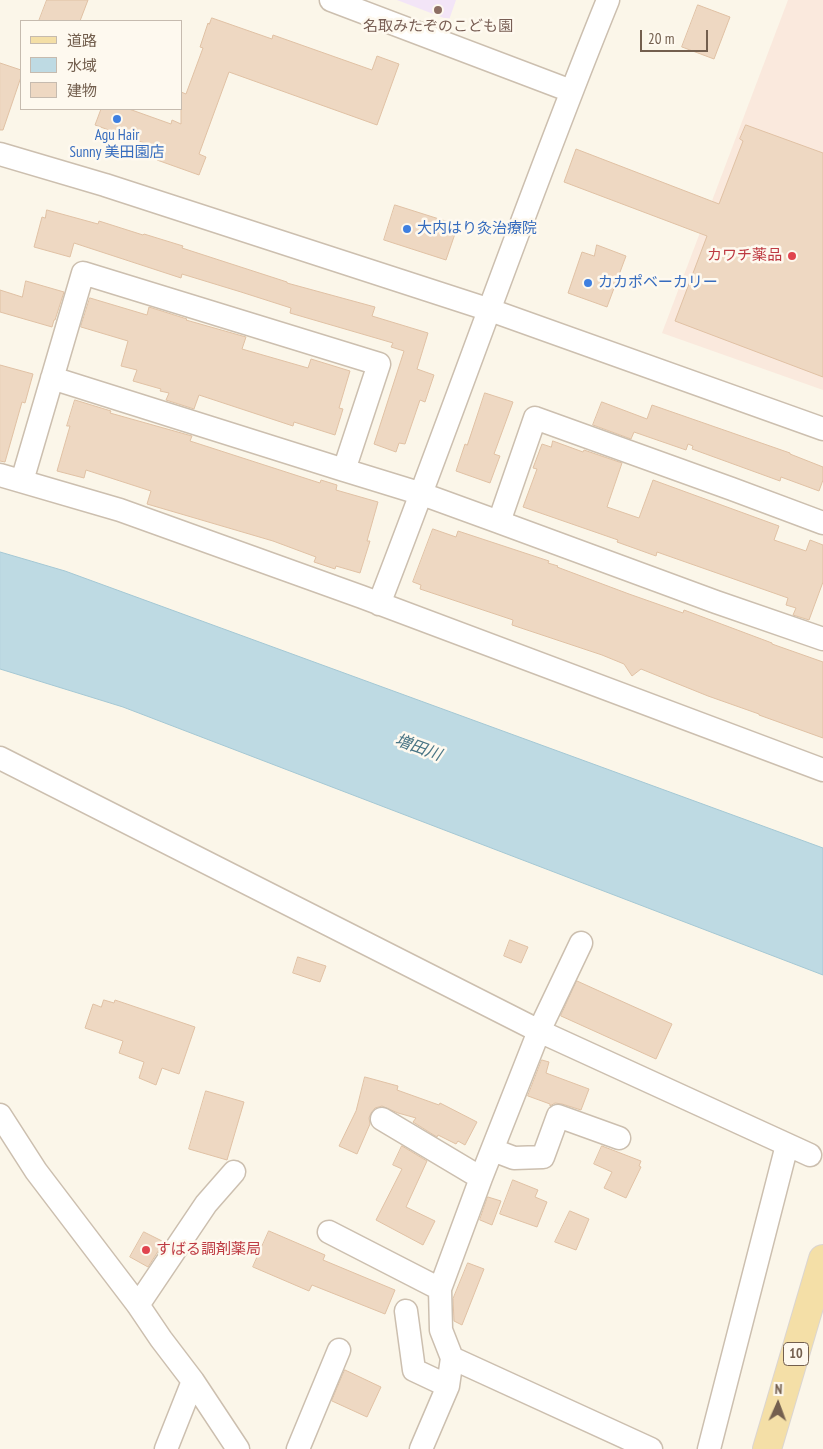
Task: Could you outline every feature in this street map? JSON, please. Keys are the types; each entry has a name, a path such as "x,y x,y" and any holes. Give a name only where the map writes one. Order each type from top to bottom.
{"main road":[{"name":"10","path":"767,1449 823,1259"}],"street":[{"path":"331,0 571,91"},
{"path":"379,604 422,494 571,91 608,0"},
{"path":"0,154 105,185 490,310 823,429"},
{"path":"22,480 83,273 379,364 344,470"},
{"path":"52,378 422,494 716,602 823,639"},
{"path":"499,522 535,418 732,488 823,523"},
{"path":"0,475 120,510 379,604 823,770"},
{"path":"0,758 538,1031 810,1155"},
{"path":"421,1449 448,1386 452,1358 441,1330 440,1289 538,1031 581,943"},
{"path":"0,1115 36,1171 193,1381 238,1449"},
{"path":"493,1150 514,1158 543,1156 558,1116 619,1138"},
{"path":"382,1119 481,1178"},
{"path":"709,1449 787,1145"},
{"path":"138,1306 206,1204 234,1172"},
{"path":"329,1232 440,1289"},
{"path":"406,1312 414,1370 448,1386"},
{"path":"298,1449 339,1350"},
{"path":"452,1358 651,1449"},
{"path":"166,1449 193,1381"}],"shaded area":[{"name":"名取みたぞのこども園","path":"397,0 456,0 449,20"},
{"path":"788,0 823,0 823,390 662,333"}],"water":[{"name":"増田川","path":"0,552 65,571 823,848 823,975 123,707 0,669"}],"building":[{"path":"47,0 88,0 80,20 39,20"},
{"path":"698,5 730,17 714,59 682,47"},
{"path":"212,18 272,39 273,35 372,70 377,56 399,64 377,125 229,72 199,154 206,157 199,175 157,160 161,149 95,125 101,110 132,110 171,124 172,120 181,124 182,92 186,94 203,48 200,47"},
{"path":"0,63 20,70 20,80 3,130 0,130"},
{"path":"746,125 823,153 823,377 675,321 707,236 564,182 576,149 719,204 743,141 740,139"},
{"path":"395,205 458,225 446,260 384,240"},
{"path":"47,210 98,224 99,221 144,234 287,283 375,307 372,316 428,333 417,369 434,375 425,402 420,400 405,444 399,443 396,452 374,444 404,351 391,347 393,343 290,313 291,308 241,292 182,274 181,278 74,243 70,257 34,247 42,217 45,218"},
{"path":"597,245 626,256 607,307 568,293 582,252 594,256"},
{"path":"26,281 64,292 52,327 0,312 0,290 22,297"},
{"path":"90,298 147,315 149,307 246,337 242,349 308,368 311,359 350,371 339,408 343,409 335,435 294,422 293,426 199,395 194,409 166,400 169,393 133,381 137,370 121,366 128,341 81,327"},
{"path":"0,365 33,374 25,403 22,402 5,462 0,461"},
{"path":"485,393 513,402 494,454 500,456 490,483 456,471"},
{"path":"75,400 111,411 110,413 192,436 190,441 320,483 321,480 337,485 336,490 378,502 367,541 370,541 360,573 336,566 335,569 314,562 316,557 273,541 147,504 151,491 86,470 84,478 57,471 70,426 67,426"},
{"path":"602,402 647,419 652,405 790,453 823,467 823,480 819,491 781,477 780,481 692,449 693,446 688,444 686,450 634,432 631,439 593,425"},
{"path":"553,441 622,463 607,507 639,518 653,480 779,526 774,540 806,551 810,540 823,545 823,582 809,620 793,615 796,608 786,605 788,598 657,552 656,556 617,542 618,540 523,507 537,469 533,468 542,444 551,447"},
{"path":"433,529 456,537 458,531 549,561 548,563 557,567 629,594 683,613 684,610 823,662 823,738 641,669 632,676 624,664 512,625 513,620 420,589 421,585 413,582"},
{"path":"510,940 528,947 521,963 504,956"},
{"path":"298,957 326,966 320,982 293,973"},
{"path":"577,981 672,1024 656,1059 561,1016"},
{"path":"104,1000 114,1003 115,1000 195,1027 179,1074 162,1068 156,1085 139,1078 144,1062 119,1053 123,1041 85,1028 93,1004 101,1007"},
{"path":"542,1060 549,1062 546,1073 589,1089 581,1110 555,1103 550,1106 550,1104 528,1096"},
{"path":"365,1077 398,1086 397,1090 439,1105 440,1103 477,1122 465,1145 458,1141 456,1144 438,1135 437,1137 413,1122 416,1118 382,1106 375,1108 371,1113 369,1118 370,1124 357,1154 339,1146 356,1111"},
{"path":"206,1091 244,1102 227,1160 189,1149"},
{"path":"402,1146 427,1161 406,1207 435,1221 423,1245 376,1220 402,1169 393,1165"},
{"path":"602,1146 641,1161 639,1166 641,1167 626,1198 604,1188 612,1172 594,1164"},
{"path":"513,1180 538,1190 535,1197 547,1202 537,1227 500,1214"},
{"path":"488,1197 501,1201 492,1225 480,1220"},
{"path":"570,1211 589,1219 576,1250 555,1242"},
{"path":"269,1231 325,1255 323,1260 395,1290 385,1314 312,1285 309,1291 253,1267"},
{"path":"144,1232 164,1242 148,1267 130,1257"},
{"path":"468,1263 484,1269 462,1325 454,1321 453,1299"},
{"path":"345,1370 381,1387 367,1417 332,1401"}],"place":[{"name":"名取みたぞのこども園","path":"438,10"},
{"name":"Agu Hair Sunny 美田園店","path":"117,119"},
{"name":"大内はり灸治療院","path":"407,229"},
{"name":"カワチ薬品","path":"792,256"},
{"name":"カカポベーカリー","path":"588,283"},
{"name":"すばる調剤薬局","path":"146,1250"}]}
